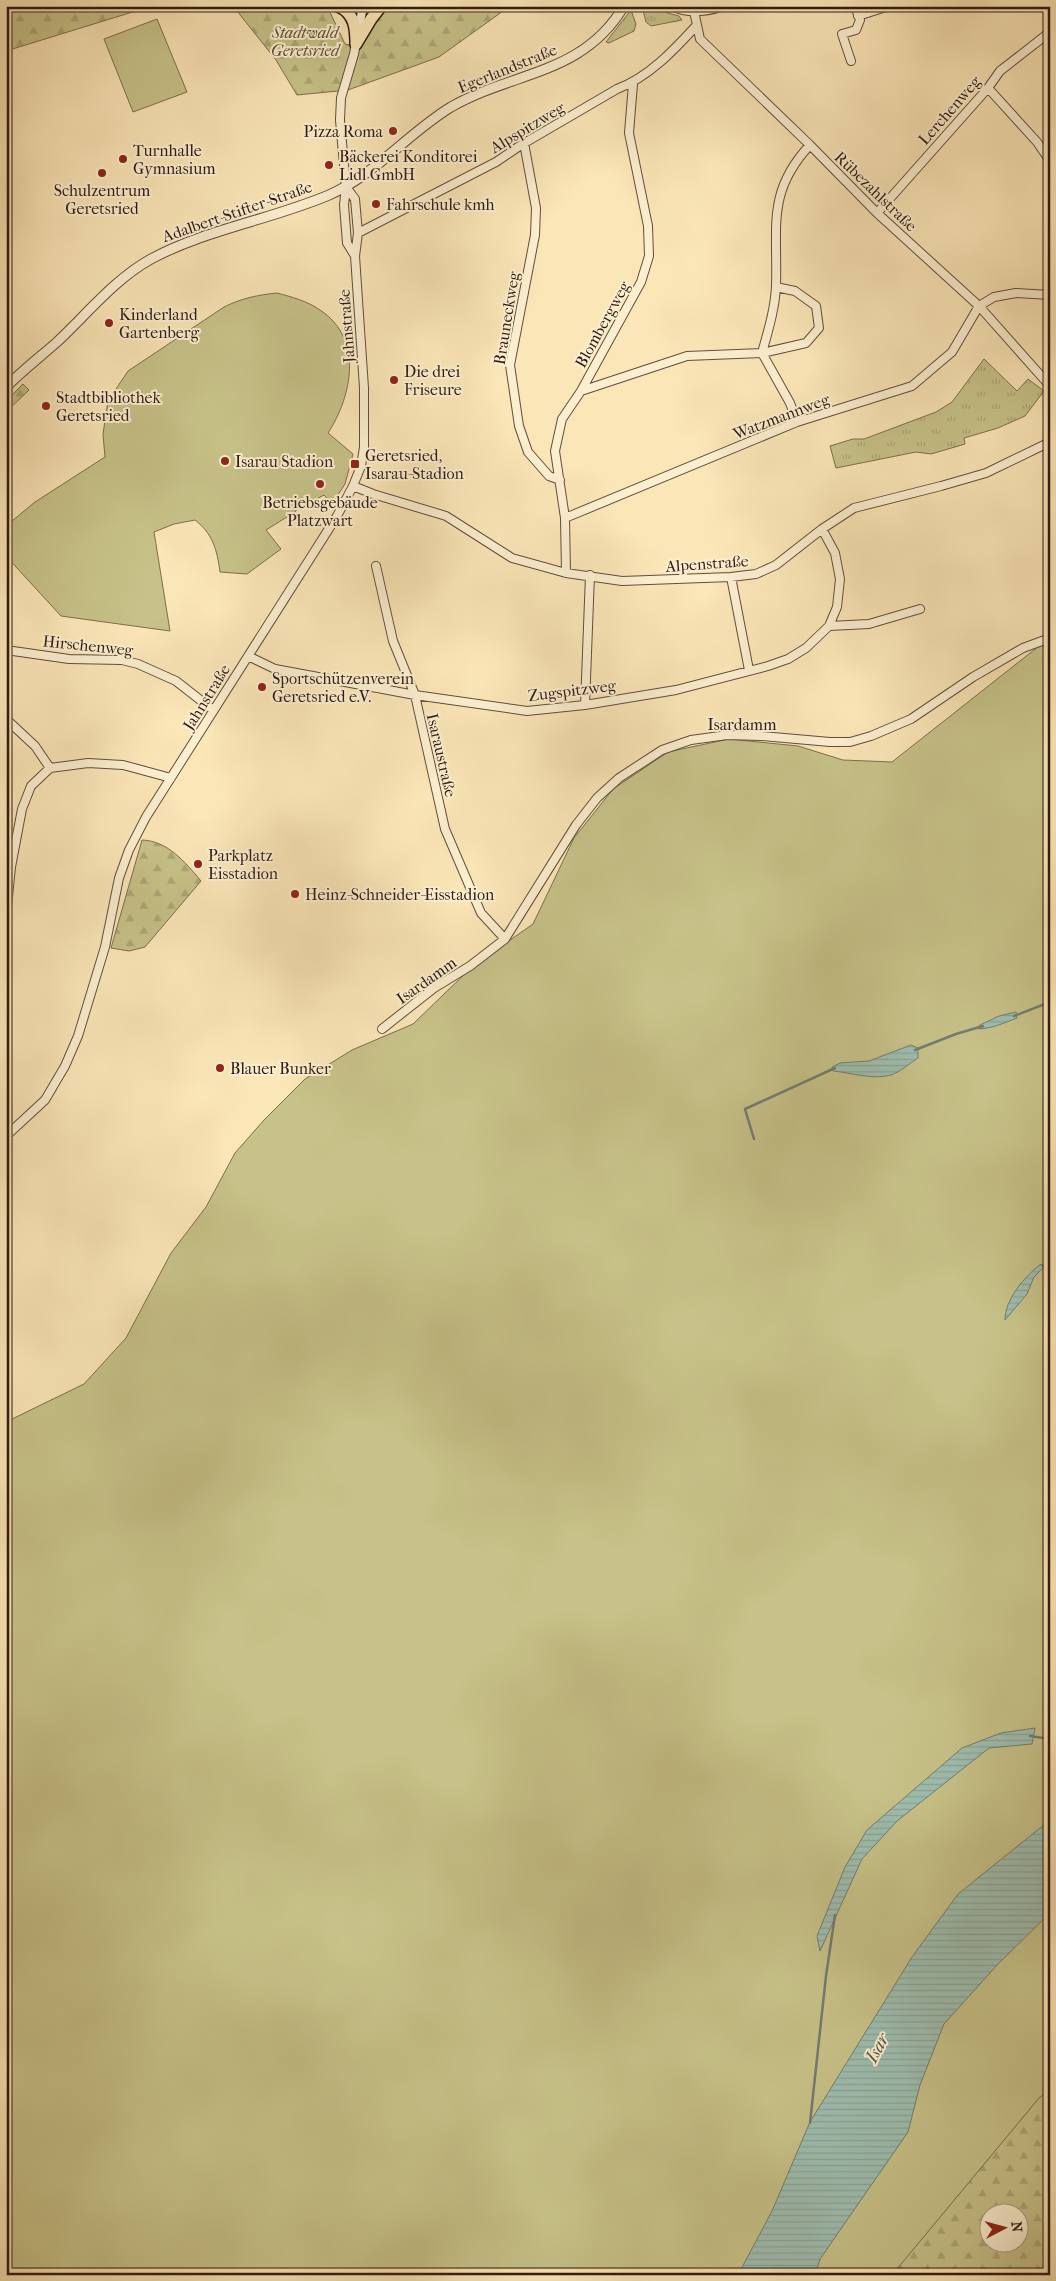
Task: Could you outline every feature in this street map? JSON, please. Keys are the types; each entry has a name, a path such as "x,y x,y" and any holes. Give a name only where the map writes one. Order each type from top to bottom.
{"main road":[{"path":"338,6 348,12 356,26 356,44"},
{"path":"356,44 371,18 381,6"}],"street":[{"name":"Jahnstraße","path":"355,256 347,243 344,205 346,187 340,120 341,98 356,44 363,6"},
{"name":"Egerlandstraße","path":"346,187 450,108 484,91 563,63 584,51 604,34 624,6"},
{"path":"673,6 682,11 723,6"},
{"path":"851,61 842,34 856,30 860,20 855,6"},
{"path":"858,16 889,6"},
{"name":"Rübezahlstraße","path":"694,11 700,39 810,145 877,213 979,306 1050,386"},
{"name":"Alpspitzweg","path":"358,233 406,207 438,193 618,90 633,84 675,49 696,26"},
{"name":"Lerchenweg","path":"877,213 988,88 1000,71 1050,32"},
{"name":"Blombergweg","path":"566,573 566,518 555,451 562,419 581,391 641,282 649,256 648,226 629,133 633,84"},
{"path":"988,88 1037,142 1050,161"},
{"name":"Brauneckweg","path":"524,143 536,208 535,235 510,365 519,426 528,452 548,476 560,480"},
{"path":"797,422 790,403 762,353 771,321 776,287 775,221 778,200 785,181 810,145"},
{"name":"Jahnstraße","path":"6,1136 45,1100 65,1066 78,1036 105,947 119,878 146,817 334,521 354,486 361,466 365,421 355,256 358,233 356,199 346,187"},
{"name":"Adalbert-Stifter-Straße","path":"6,387 118,284 148,260 183,243 298,206 346,187"},
{"path":"581,391 687,356 762,353 806,343 818,328 816,306 795,292 776,287"},
{"path":"979,306 994,297 1016,293 1050,295"},
{"name":"Watzmannweg","path":"566,518 797,422 912,386 952,352 979,306"},
{"name":"Alpenstraße","path":"354,486 446,516 512,558 566,573 622,581 731,577 756,574 776,564 822,529 854,508 986,473 1050,442"},
{"name":"Zugspitzweg","path":"248,656 270,668 415,695 527,711 585,705 676,690 788,659 806,648 829,626 837,607 840,579 836,554 822,529"},
{"name":"Isaraustraße","path":"376,566 393,641 415,695 445,829 481,913 505,939"},
{"path":"585,705 590,575"},
{"path":"731,577 749,670"},
{"path":"829,626 869,624 920,609"},
{"name":"Isardamm","path":"382,1029 434,988 470,966 505,939 576,825 597,798 619,778 662,750 691,740 727,735 830,742 850,742 871,736 911,719 973,676 1023,648 1050,638"},
{"name":"Hirschenweg","path":"6,650 69,659 122,660 138,664 176,681 213,710"},
{"path":"6,719 35,746 50,768"},
{"path":"6,916 11,867 22,809 31,786 50,768 88,763 123,765 171,778"}],"green space":[{"path":"6,6 152,6 6,51"},
{"name":"Stadtwald Geretsried","path":"233,6 322,6 328,8 345,44 360,47 383,10 419,6 510,6 439,57 348,90 297,95 276,60"},
{"path":"642,6 679,16 682,20 651,26 646,22"},
{"path":"631,10 636,24 634,31 609,43 606,42"},
{"path":"157,19 187,92 133,112 104,39"},
{"name":"Isarau Stadion","path":"277,293 305,302 320,310 334,322 343,336 348,352 350,368 348,385 343,402 328,433 353,454 345,484 332,504 324,495 311,502 303,500 295,512 266,530 281,549 247,574 220,572 213,543 206,531 195,520 174,524 154,532 170,631 61,616 6,556 6,526 35,502 105,457 103,434 108,401 128,371 224,307 250,297"},
{"path":"984,359 1017,391 1028,379 1044,391 1025,416 998,428 964,438 965,444 931,454 916,452 836,468 830,446 853,439 864,439 936,412 952,402"},
{"path":"23,384 29,390 6,412 6,401"},
{"path":"1050,644 1050,2090 1039,2098 892,2275 6,2275 6,1424 10,1420 84,1384 126,1338 171,1253 206,1207 235,1153 264,1120 305,1079 352,1050 413,1024 473,966 533,924 574,838 613,789 668,752 729,739 798,746 843,760 892,762 1039,646"},
{"path":"142,840 151,841 168,848 201,881 145,947 129,951 111,948"},
{"path":"1050,1964 1050,2275 815,2275"}],"water":[{"path":"1016,1012 1017,1018 979,1029 980,1025 999,1016"},
{"path":"911,1045 918,1048 918,1058 891,1075 870,1076 833,1071 832,1067 840,1063 869,1061"},
{"path":"1041,1264 1044,1267 1034,1277 1027,1294 1005,1320 1008,1304 1012,1296 1029,1275"},
{"path":"1035,1728 1032,1744 989,1748 897,1821 862,1859 820,1951 817,1936 845,1867 867,1830 962,1748 1001,1733"},
{"name":"Isar","path":"1050,1820 1050,1913 998,1964 944,2024 920,2085 908,2132 820,2259 815,2275 738,2275 772,2211 810,2122 912,1957 958,1894"}],"waterway":[{"path":"1014,1016 1050,1002"},
{"path":"915,1050 983,1026"},
{"path":"754,1139 745,1109 835,1068"},
{"path":"1043,1266 1050,1258"},
{"path":"1030,1736 1050,1739"},
{"path":"810,2123 826,1976 835,1915"}],"place":[{"name":"Pizza Roma","path":"393,131"},
{"name":"Turnhalle Gymnasium","path":"123,159"},
{"name":"Bäckerei Konditorei Lidl GmbH","path":"329,165"},
{"name":"Schulzentrum Geretsried","path":"102,173"},
{"name":"Fahrschule kmh","path":"376,204"},
{"name":"Kinderland Gartenberg","path":"109,323"},
{"name":"Die drei Friseure","path":"394,380"},
{"name":"Stadtbibliothek Geretsried","path":"46,406"},
{"name":"Isarau Stadion","path":"225,461"},
{"name":"Geretsried, Isarau-Stadion","path":"355,464"},
{"name":"Betriebsgebäude Platzwart","path":"320,484"},
{"name":"Sportschützenverein Geretsried e.V.","path":"262,687"},
{"name":"Parkplatz Eisstadion","path":"198,864"},
{"name":"Heinz-Schneider-Eisstadion","path":"295,894"},
{"name":"Blauer Bunker","path":"220,1068"}]}
